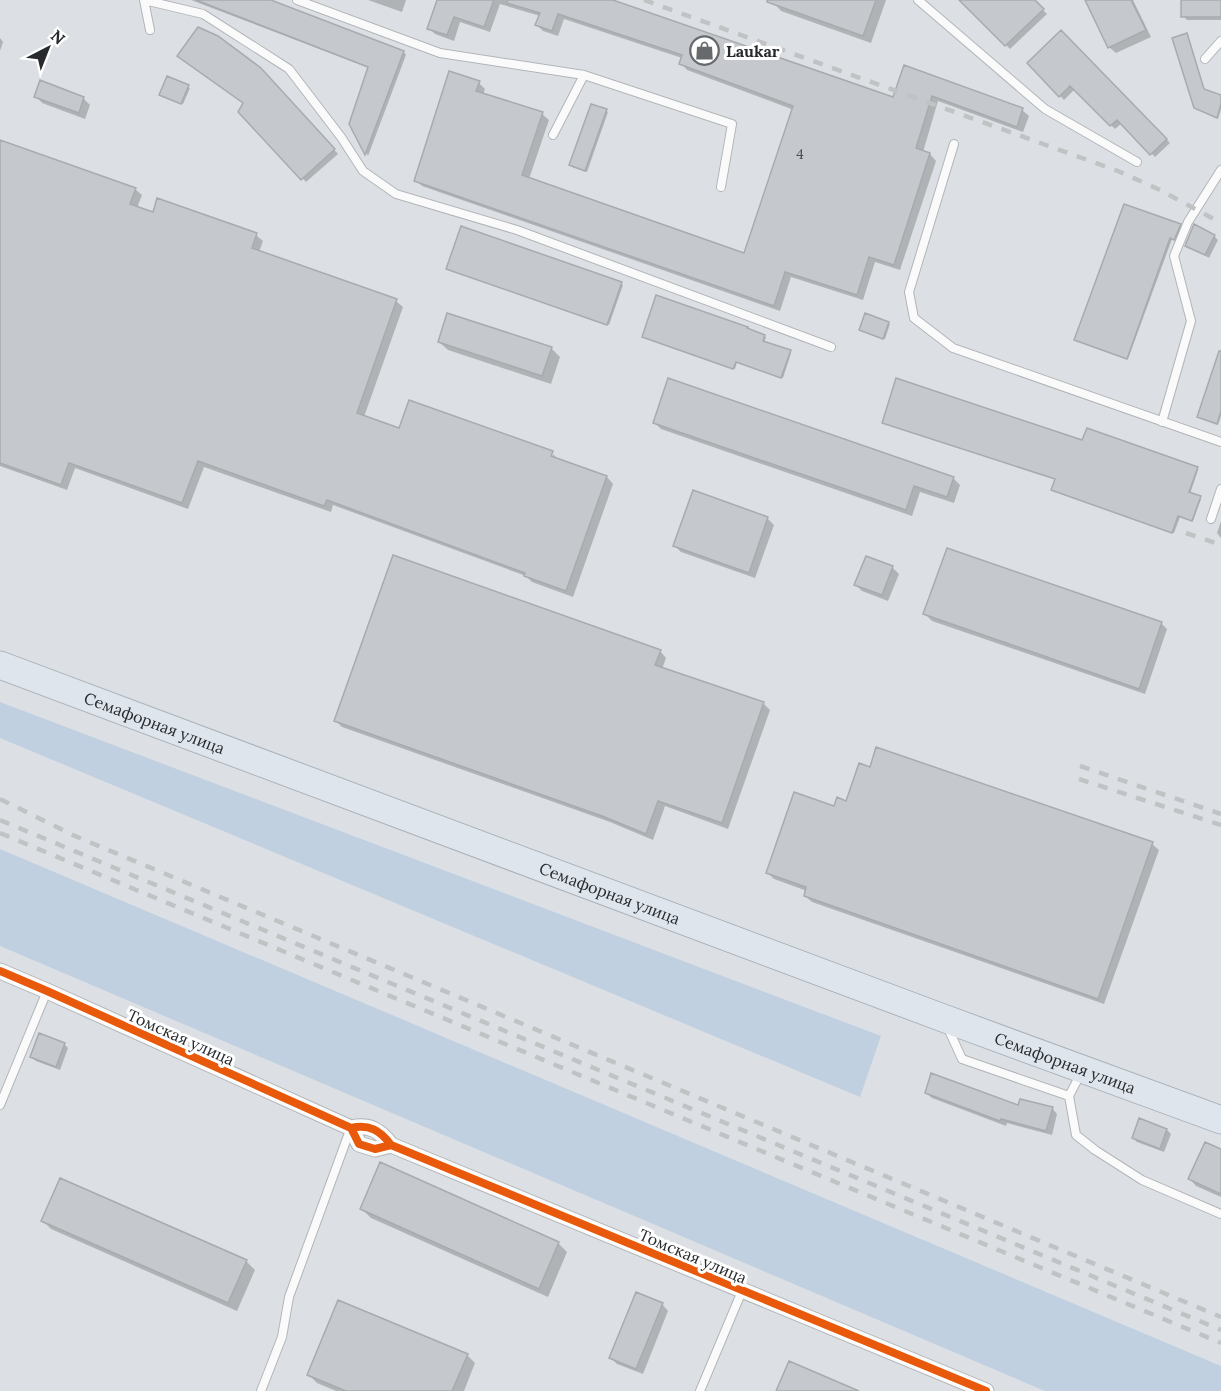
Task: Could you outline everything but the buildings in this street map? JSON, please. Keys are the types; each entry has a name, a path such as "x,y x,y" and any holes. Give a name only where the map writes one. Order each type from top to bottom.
{"highway":[{"name":"Семафорная улица","path":"0,665 1221,1120"}],"street":[{"name":"Томская улица","path":"0,971 351,1128 359,1143 375,1149 391,1145 986,1391"}],"lane":[{"path":"150,30 144,0 203,14 289,69 341,137 363,171 396,194 517,230 831,347"},
{"path":"297,0 440,53 584,75 732,124 721,187"},
{"path":"918,0 1046,109 1137,162"},
{"path":"1205,59 1221,41"},
{"path":"553,135 584,75"},
{"path":"954,144 909,292 914,318 953,348 1221,442"},
{"path":"1162,422 1191,321 1174,256 1188,222 1221,170"},
{"path":"1211,519 1221,489"},
{"path":"0,1105 47,991"},
{"path":"944,1018 962,1059 1068,1096"},
{"path":"1084,1069 1068,1096 1076,1135 1142,1180 1221,1214"},
{"path":"261,1391 282,1337 289,1296 351,1128"},
{"path":"700,1391 742,1291"}],"shaded area":[{"path":"0,702 881,1036 860,1097 0,738"},
{"path":"0,849 1221,1366 1221,1391 1045,1391 0,946"}],"railway":[{"path":"644,0 1118,171 1160,190 1221,223"},
{"path":"1186,533 1221,545"},
{"path":"1080,766 1221,814"},
{"path":"1079,779 1221,825"},
{"path":"0,799 75,836 1221,1317"},
{"path":"0,820 1221,1330"},
{"path":"0,833 1221,1343"}],"cycle path":[{"path":"0,971 351,1128 359,1144 375,1149 391,1145"},
{"path":"351,1128 374,1129 391,1145 986,1391"}],"place":[{"name":"Laukar","path":"705,51"}]}
